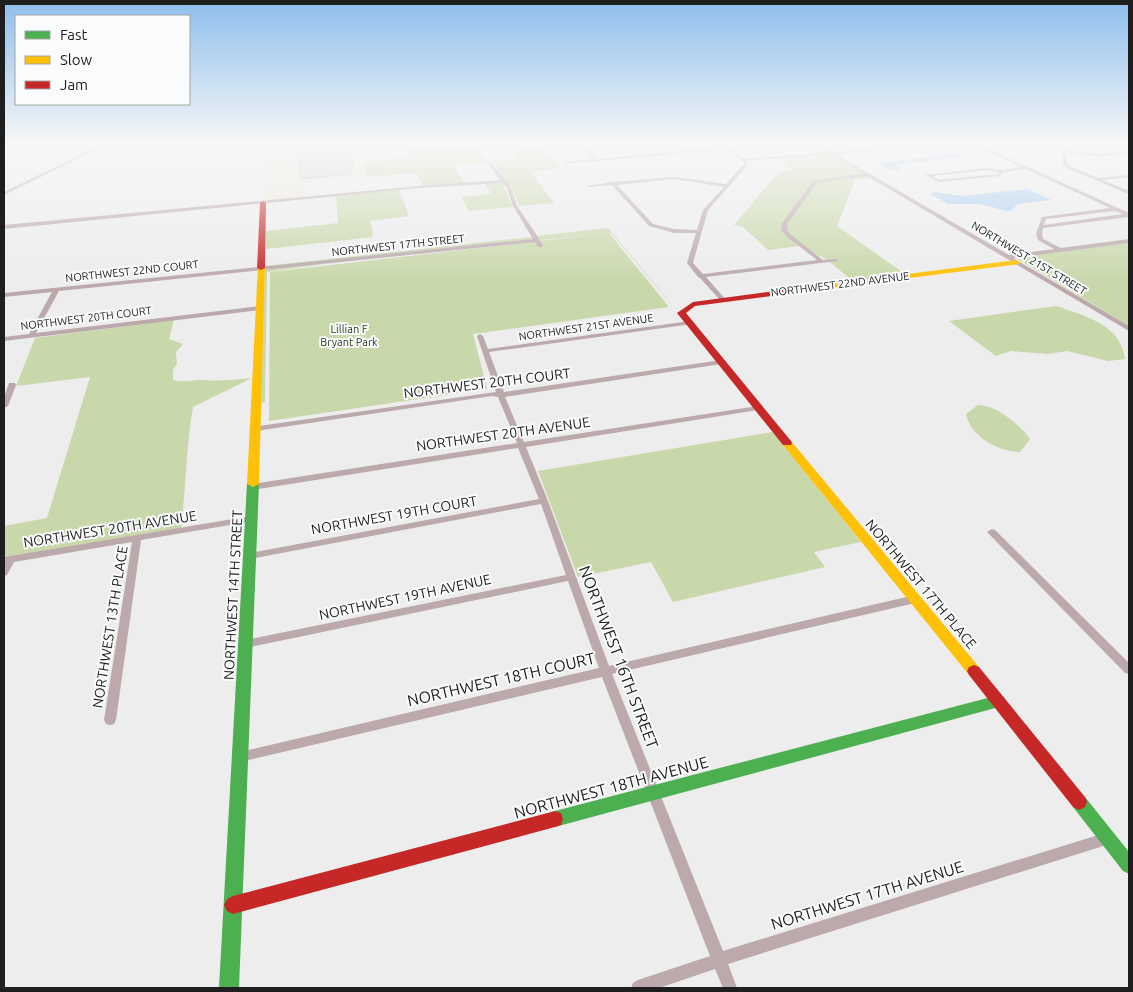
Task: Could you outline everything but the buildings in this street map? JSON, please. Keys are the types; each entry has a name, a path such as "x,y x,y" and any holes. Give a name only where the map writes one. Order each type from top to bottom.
{"street":[{"path":"4,227 397,189"},
{"name":"NORTHWEST 17TH STREET","path":"262,268 539,243 515,206 508,189"},
{"path":"619,189 651,225 656,228 700,232"},
{"path":"723,300 690,263 706,210 724,189"},
{"path":"809,189 785,223 784,230 821,261"},
{"name":"NORTHWEST 21ST STREET","path":"894,189 1129,329"},
{"path":"1042,226 1128,215 1074,189"},
{"name":"NORTHWEST 14TH STREET","path":"229,988 256,429 263,203"},
{"path":"1060,250 1041,240 1039,234 1044,218 1117,209"},
{"path":"1012,259 1060,250 1129,241"},
{"name":"NORTHWEST 22ND AVENUE","path":"690,323 681,313 685,307 693,304 1012,259"},
{"path":"700,276 835,260"},
{"name":"NORTHWEST 22ND COURT","path":"4,295 262,268"},
{"path":"31,336 57,290"},
{"name":"NORTHWEST 20TH COURT","path":"4,339 260,308"},
{"name":"NORTHWEST 21ST AVENUE","path":"485,351 690,323"},
{"name":"NORTHWEST 17TH PLACE","path":"690,323 999,701 1129,865"},
{"name":"NORTHWEST 16TH STREET","path":"480,336 500,395 522,444 544,501 606,672 730,988"},
{"name":"NORTHWEST 20TH COURT","path":"256,429 721,362"},
{"path":"4,406 12,386"},
{"name":"NORTHWEST 20TH AVENUE","path":"253,487 758,408"},
{"name":"NORTHWEST 19TH COURT","path":"250,556 544,501"},
{"name":"NORTHWEST 20TH AVENUE","path":"7,560 251,519"},
{"path":"992,532 1129,670"},
{"name":"NORTHWEST 13TH PLACE","path":"110,720 137,538"},
{"path":"4,573 7,560"},
{"name":"NORTHWEST 19TH AVENUE","path":"245,644 571,576"},
{"name":"NORTHWEST 18TH COURT","path":"240,757 915,599"},
{"name":"NORTHWEST 18TH AVENUE","path":"232,906 999,701"},
{"name":"NORTHWEST 17TH AVENUE","path":"638,988 719,960 1108,838"}],"shaded area":[{"path":"265,189 303,189 303,198 264,202"}],"green space":[{"path":"488,189 505,189 513,207 468,211 462,197 491,194"},
{"path":"513,189 544,189 554,203 519,206"},
{"path":"764,189 851,189 837,226 905,274 853,281 826,259 800,246 768,250 743,227 734,225"},
{"path":"399,190 409,216 371,221 373,237 266,249 266,231 338,223 336,196"},
{"path":"608,228 672,305 611,233 540,240 537,236"},
{"name":"Lillian F Bryant Park","path":"609,233 669,307 473,334 487,389 269,421 270,272"},
{"path":"531,237 533,239 265,267 265,266"},
{"path":"1129,242 1129,326 1016,258 1021,256"},
{"path":"333,263 267,272 265,402 261,403 265,270"},
{"path":"1056,306 1090,318 1109,329 1117,337 1125,359 1108,361 1067,351 1048,354 1011,351 996,356 949,321"},
{"path":"174,320 169,339 183,344 176,352 177,364 173,370 173,380 252,378 193,407 181,528 4,557 4,526 47,518 90,377 16,386 35,338"},
{"path":"978,405 992,408 1007,416 1026,433 1030,439 1020,452 994,446 973,430 966,414"},
{"path":"773,432 861,542 814,552 825,567 673,602 651,562 578,577 538,471"}],"water":[{"path":"1029,189 1051,200 1018,204 1011,211 1007,211 980,204 948,204 930,194 935,192 962,196"}],"traffic: fast":[{"path":"229,988 253,484"},
{"path":"555,819 999,701"},
{"path":"1079,802 1129,865"}],"traffic: slow":[{"path":"791,291 1016,262"},
{"path":"253,484 261,268"},
{"path":"787,443 974,671"}],"traffic: jam":[{"path":"261,268 263,203"},
{"path":"787,443 681,313 693,304 791,291"},
{"path":"974,671 1079,802"},
{"path":"233,905 555,819"}]}
